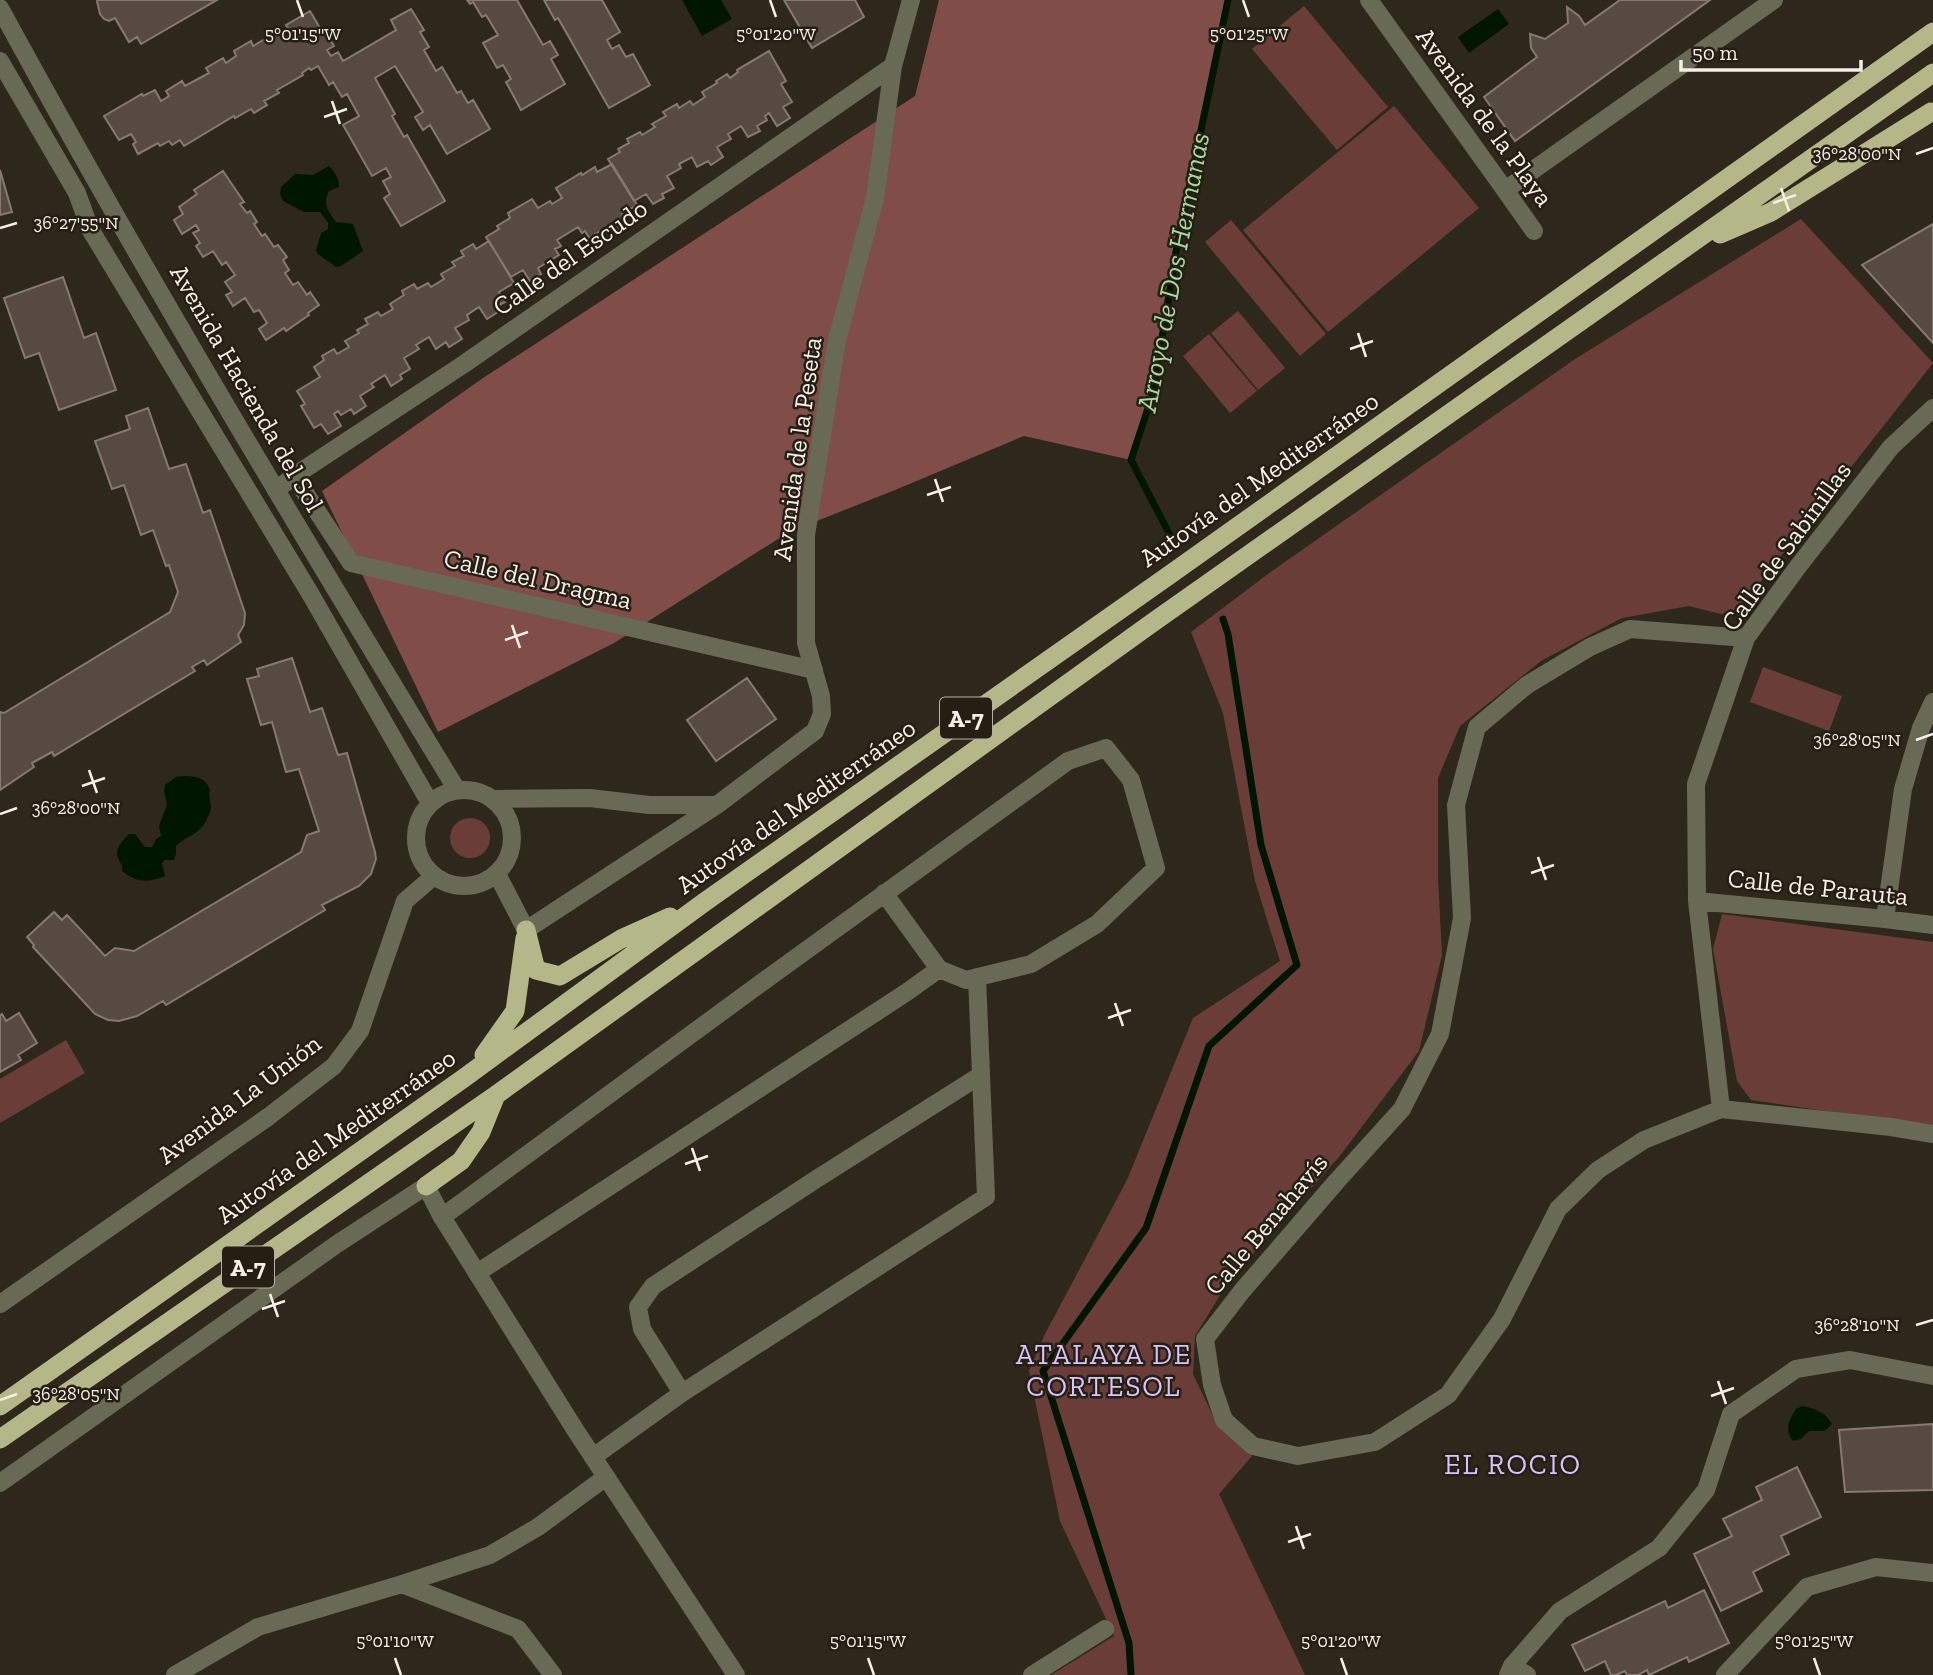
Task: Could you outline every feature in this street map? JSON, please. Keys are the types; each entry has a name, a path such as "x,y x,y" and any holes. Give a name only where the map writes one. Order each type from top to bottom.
{"highway":[{"name":"Autovía del Mediterráneo","path":"0,1406 464,1078 706,901 1933,32"},
{"name":"A-7","path":"0,1439 496,1095 1152,623 1933,73"},
{"path":"1686,248 1771,212 1932,111"},
{"path":"526,930 537,971 560,976 621,939 706,901"},
{"path":"464,1078 492,1045 515,1011 526,930"},
{"path":"426,1186 461,1161 481,1132 496,1095"}],"street":[{"name":"Avenida de la Peseta","path":"526,930 718,805 815,731 822,713 821,696 806,643 806,535 837,340 875,198 893,66 911,0"},
{"name":"Avenida de la Playa","path":"1368,0 1534,231"},
{"path":"1505,190 1774,0"},
{"name":"Avenida Hacienda del Sol","path":"0,8 276,490 457,790"},
{"name":"Avenida Hacienda del Sol","path":"0,61 77,193 90,229 311,595 430,803"},
{"name":"Calle del Escudo","path":"276,490 464,364 893,66"},
{"name":"Calle de Sabinillas","path":"1721,1109 1697,901 1696,785 1746,638 1891,447 1933,408"},
{"name":"Calle del Dragma","path":"294,476 351,563 814,670"},
{"name":"Calle Benahavís","path":"1721,1109 1644,1140 1598,1170 1558,1209 1502,1319 1448,1395 1375,1442 1298,1456 1253,1446 1224,1420 1212,1385 1205,1339 1301,1222 1402,1109 1440,1034 1462,918 1456,804 1477,727 1527,685 1590,648 1630,629 1746,638"},
{"path":"1885,919 1903,789 1921,728 1933,702"},
{"path":"442,1217 884,893 1068,761 1106,748 1131,780 1156,868 1097,924 1031,964 966,980 939,969 884,893"},
{"path":"470,789 494,799 504,809 513,836 512,850 497,874 472,886 445,883 424,866 418,853 417,827 422,814 430,803 443,794 457,790 470,789"},
{"path":"494,799 590,799 649,804 718,805"},
{"path":"497,874 526,930"},
{"name":"Avenida La Unión","path":"0,1304 268,1117 334,1066 360,1031 405,901 434,876"},
{"name":"Calle de Parauta","path":"1697,901 1933,925"},
{"path":"477,1273 896,1000 939,969"},
{"path":"593,1457 682,1393 986,1197 977,977"},
{"path":"682,1393 642,1328 638,1307 653,1286 981,1075"},
{"path":"1721,1109 1933,1134"},
{"path":"0,1483 326,1252 426,1186 442,1217 593,1457 736,1675"},
{"path":"1516,1672 1560,1612 1659,1548 1706,1490 1731,1414 1796,1369 1850,1360 1933,1376"},
{"path":"175,1675 258,1627 490,1555 538,1527 606,1477"},
{"path":"1725,1675 1807,1587 1877,1567 1933,1573"},
{"path":"402,1584 518,1629 553,1675"},
{"path":"1032,1675 1105,1629"}],"shaded area":[{"path":"682,0 721,0 732,19 702,36"},
{"path":"939,0 1228,0 1177,246 1153,393 1131,460 1024,436 789,532 614,643 438,732 322,491 483,378 915,96"},
{"path":"1304,6 1388,107 1337,150 1252,49"},
{"path":"1498,9 1509,24 1469,53 1458,37"},
{"path":"1394,106 1479,208 1328,332 1243,230"},
{"path":"329,166 336,175 339,187 329,191 327,207 336,222 353,224 363,251 336,267 316,250 321,233 328,229 328,223 320,212 304,212 283,201 280,194 281,187 295,174 313,175"},
{"path":"1801,219 1933,363 1733,617 1689,606 1622,618 1541,661 1460,726 1438,778 1438,877 1442,955 1419,1051 1339,1157 1230,1279 1195,1336 1193,1374 1214,1418 1252,1456 1219,1494 1305,1675 1051,1675 1114,1636 1060,1521 1029,1371 1045,1334 1127,1180 1193,1018 1280,961 1255,881 1223,713 1191,632 1272,571 1575,359"},
{"path":"1231,220 1326,334 1300,356 1205,242"},
{"path":"1238,311 1285,368 1258,390 1211,333"},
{"path":"1209,334 1257,391 1230,413 1183,356"},
{"path":"1763,667 1842,696 1829,731 1750,702"},
{"path":"176,777 200,778 206,782 210,790 211,808 207,819 197,832 176,846 174,860 165,860 162,863 165,876 148,881 133,878 122,871 117,856 119,846 129,834 135,834 145,847 152,847 161,836 159,826 167,805 165,785"},
{"path":"470,818 478,819 484,824 489,830 489,846 484,852 478,857 470,858 462,857 456,852 451,846 450,838 451,830 456,824 462,819"},
{"path":"1722,914 1933,942 1933,1127 1751,1100 1737,1081 1713,949"},
{"path":"66,1040 85,1073 0,1123 0,1079"},
{"path":"1803,1406 1820,1412 1832,1424 1825,1431 1809,1431 1801,1439 1793,1441 1788,1429 1790,1421 1796,1409"}],"building":[{"path":"98,0 217,0 141,44 137,37 129,42 115,18 109,21 104,19 100,14"},
{"path":"467,0 517,0 543,45 550,41 558,55 551,59 565,84 521,110 506,82 511,79 503,65 497,68 483,43 498,35 486,15 482,17 473,2 470,4"},
{"path":"544,0 602,0 620,32 607,40 612,49 619,45 626,57 633,54 650,85 609,108 558,18 555,20"},
{"path":"784,0 855,0 864,17 812,48"},
{"path":"1620,0 1710,0 1515,141 1484,97 1537,57 1531,48 1530,34 1545,39 1568,23 1567,7 1579,16 1585,25"},
{"path":"411,9 424,30 420,32 429,47 424,50 436,71 442,67 457,93 461,91 468,103 473,100 490,129 447,154 430,125 423,130 415,117 423,112 395,66 375,78 395,114 392,116 404,137 407,135 445,201 401,226 384,198 390,194 383,181 391,177 386,168 372,176 343,125 359,116 347,94 342,97 333,82 329,85 318,66 311,70 309,68 303,75 277,90 279,93 264,101 267,105 254,113 251,109 235,118 234,116 184,146 180,140 172,145 169,141 160,146 158,143 138,154 131,134 119,140 104,116 142,94 143,96 155,90 161,101 169,96 166,91 182,81 185,86 209,73 206,68 223,58 226,63 236,56 234,51 251,41 253,46 279,31 284,40 292,35 286,25 310,11 334,46 327,50 331,56 338,52 343,61 396,30 391,20"},
{"path":"769,51 786,81 781,84 792,102 783,107 790,118 777,126 769,113 765,116 767,120 757,126 760,131 748,137 741,126 728,134 731,139 717,147 723,157 711,165 708,161 697,167 692,157 679,164 681,168 667,176 674,188 662,194 664,198 653,204 646,194 634,201 608,159 629,143 627,139 640,132 642,135 655,127 652,124 666,116 663,112 677,104 679,108 690,101 693,105 705,97 702,92 717,83 716,81 727,74 730,78 737,70"},
{"path":"612,164 637,205 622,214 628,224 616,231 612,224 589,238 585,231 582,233 578,227 557,240 561,246 555,249 559,255 538,268 541,274 530,281 523,270 511,277 486,237 510,218 508,213 532,199 538,208 550,201 552,204 562,198 556,188 595,167 597,172"},
{"path":"0,170 12,212 0,215"},
{"path":"223,171 244,202 240,204 247,213 250,211 257,222 254,224 262,236 265,234 274,247 278,245 287,257 283,260 289,270 285,273 293,285 298,282 307,295 310,292 319,305 286,331 284,328 266,340 259,329 267,323 259,310 254,312 245,298 233,306 226,295 232,292 225,282 235,275 226,262 222,265 213,251 203,257 196,246 200,243 193,233 199,230 196,225 182,234 174,220 183,214 179,207 197,194 194,190"},
{"path":"1933,224 1933,343 1862,265"},
{"path":"489,241 514,283 499,292 505,302 495,307 498,312 487,319 479,307 467,315 469,320 455,328 462,339 449,347 446,342 436,349 429,337 416,345 419,349 404,358 410,369 400,375 402,379 391,386 385,375 371,384 374,387 360,396 366,406 354,414 351,409 341,415 338,411 334,414 341,426 328,434 321,424 314,428 301,406 305,404 297,391 320,377 314,367 324,360 322,356 334,349 337,354 349,347 345,341 368,324 365,319 378,312 381,316 393,309 390,304 404,295 402,291 414,284 417,289 428,283 431,287 444,279 441,274 455,266 452,262 464,256 461,251 473,244 476,249"},
{"path":"63,277 84,338 96,333 116,390 59,410 39,353 25,358 4,298"},
{"path":"148,408 169,469 186,464 203,513 210,510 245,613 244,625 238,635 241,642 207,665 204,660 192,667 195,671 54,756 52,752 32,763 34,767 0,790 0,712 4,713 170,612 178,592 153,530 141,535 124,485 112,489 95,441 130,429 126,416"},
{"path":"292,658 310,712 322,708 338,755 347,753 375,852 376,859 371,874 359,886 322,905 325,910 166,1005 163,1001 137,1016 119,1021 108,1020 95,1014 33,947 27,937 54,912 62,920 67,915 105,956 115,948 134,951 301,852 307,835 319,831 299,769 286,772 272,722 261,725 247,679 259,676 257,669"},
{"path":"747,678 776,719 716,761 687,720"},
{"path":"19,1013 37,1043 18,1055 21,1060 0,1072 0,1016 2,1014 6,1021"},
{"path":"1933,1424 1933,1490 1845,1492 1839,1430"},
{"path":"1797,1467 1821,1517 1781,1536 1789,1554 1753,1572 1762,1591 1721,1611 1694,1554 1732,1536 1723,1519 1762,1500 1756,1487"},
{"path":"1704,1590 1729,1643 1689,1662 1687,1657 1649,1675 1647,1670 1638,1675 1627,1675 1625,1671 1611,1675 1605,1661 1585,1671 1572,1645 1665,1601 1668,1608"}],"waterway":[{"name":"Arroyo de Dos Hermanas","path":"1170,535 1131,460 1153,393 1177,246 1228,0"},
{"name":"Arroyo de Dos Hermanas","path":"1131,1675 1129,1643 1043,1371 1146,1228 1209,1046 1297,965 1261,845 1228,634 1223,619"}],"district":[{"name":"ATALAYA DE CORTESOL","path":"1104,1370"},
{"name":"EL ROCIO","path":"1513,1464"}]}
